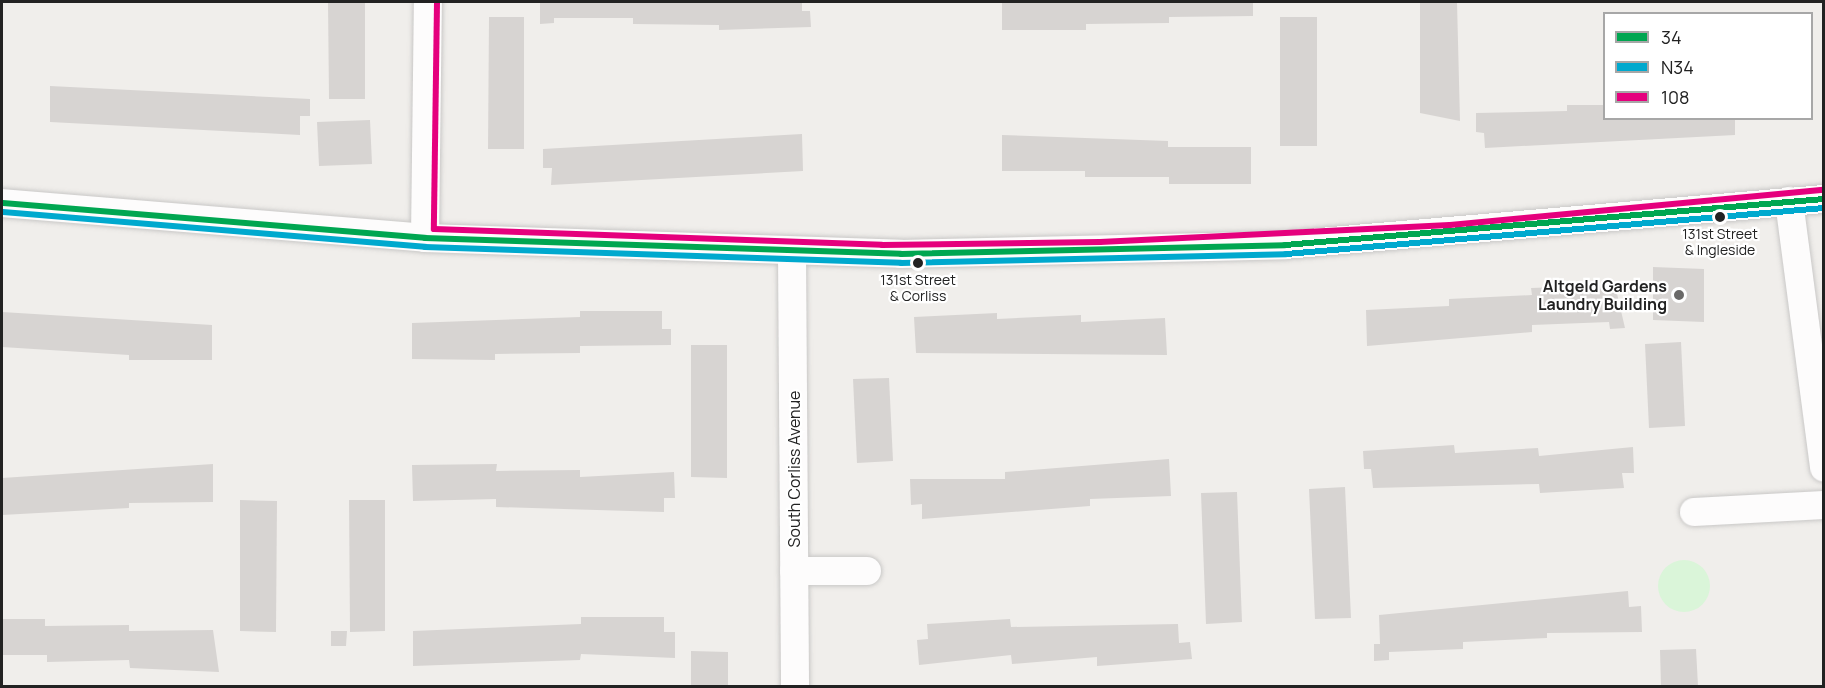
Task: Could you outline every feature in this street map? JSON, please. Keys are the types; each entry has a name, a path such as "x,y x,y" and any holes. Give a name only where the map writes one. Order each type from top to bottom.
{"street":[{"path":"425,238 428,2"},
{"path":"2,203 425,238 792,252 1285,245 1824,199"},
{"path":"1789,201 1824,468"},
{"name":"South Corliss Avenue","path":"792,252 795,687"},
{"path":"1694,512 1824,505"},
{"path":"794,571 867,571"}],"green space":[{"path":"1679,560 1689,560 1703,567 1710,586 1703,605 1689,612 1679,612 1669,608 1662,601 1658,591 1658,581 1662,571 1669,564"}],"building":[{"path":"328,2 365,2 365,99 329,99"},
{"path":"540,2 802,2 802,11 810,11 811,27 719,30 719,25 633,24 633,18 554,18 554,23 540,24"},
{"path":"1002,2 1253,2 1253,16 1169,17 1169,23 1086,24 1086,30 1002,30"},
{"path":"1420,2 1457,2 1460,121 1420,113"},
{"path":"489,17 524,17 524,149 488,149"},
{"path":"1280,17 1317,17 1317,146 1280,146"},
{"path":"50,86 310,99 310,116 300,116 300,135 50,122"},
{"path":"1567,105 1603,105 1603,120 1735,120 1735,135 1485,148 1484,133 1476,132 1476,113 1567,111"},
{"path":"370,120 372,164 319,166 317,122"},
{"path":"802,134 803,171 551,185 552,168 543,168 543,149"},
{"path":"1002,135 1168,141 1168,147 1251,147 1251,184 1169,184 1169,177 1085,177 1085,171 1002,171"},
{"name":"Altgeld Gardens Laundry Building","path":"1653,267 1704,269 1704,322 1653,320"},
{"path":"1615,285 1625,328 1610,329 1609,322 1532,325 1532,332 1367,346 1366,310 1449,306 1449,299 1532,295 1531,288"},
{"path":"580,311 662,311 662,329 671,329 671,345 580,346 580,353 495,354 495,360 412,359 412,323 580,317"},
{"path":"2,312 212,325 212,360 129,360 129,355 2,347"},
{"path":"997,313 997,319 1081,315 1081,322 1165,318 1167,355 916,353 914,317"},
{"path":"1681,342 1685,426 1649,428 1645,344"},
{"path":"691,345 727,345 727,478 691,477"},
{"path":"889,378 893,461 857,463 853,379"},
{"path":"1454,445 1455,453 1538,448 1539,456 1633,447 1634,473 1622,473 1624,488 1540,493 1539,484 1373,488 1371,469 1364,469 1363,451"},
{"path":"1169,459 1171,496 1090,499 1090,506 922,519 922,504 911,505 910,479 1005,479 1005,472"},
{"path":"213,464 213,502 129,503 129,508 2,515 2,478"},
{"path":"497,464 496,471 580,470 580,477 674,472 675,498 664,498 664,512 496,507 496,499 413,501 412,465"},
{"path":"1345,487 1351,618 1315,619 1309,489"},
{"path":"1237,492 1242,622 1206,624 1201,493"},
{"path":"240,500 277,501 276,632 240,631"},
{"path":"349,500 385,500 385,631 350,632"},
{"path":"1628,591 1629,607 1641,606 1642,632 1547,633 1547,638 1463,642 1463,649 1389,652 1389,660 1374,661 1374,644 1380,644 1379,615"},
{"path":"581,617 664,617 664,632 675,632 675,658 581,654 580,660 413,666 413,631 581,624"},
{"path":"2,619 45,619 45,626 129,625 129,631 213,630 219,672 130,668 129,660 47,662 47,655 2,655"},
{"path":"1010,619 1011,627 1178,624 1179,643 1190,642 1192,659 1097,666 1097,657 1012,664 1011,655 919,665 917,640 928,639 927,624"},
{"path":"331,631 347,631 346,646 331,646"},
{"path":"1696,649 1698,686 1661,686 1660,650"},
{"path":"691,651 728,652 728,686 691,686"}],"transit line":[{"name":"108","path":"437,2 434,229 882,245 1100,242 1450,225 1823,190"},
{"name":"34","path":"2,203 425,238 901,254 1285,245 1824,199"},
{"name":"N34","path":"2,212 425,247 901,263 1286,254 1824,208"}],"place":[{"name":"131st Street & Ingleside","path":"1720,217"},
{"name":"131st Street & Corliss","path":"918,263"},
{"name":"Altgeld Gardens Laundry Building","path":"1679,295"}]}
